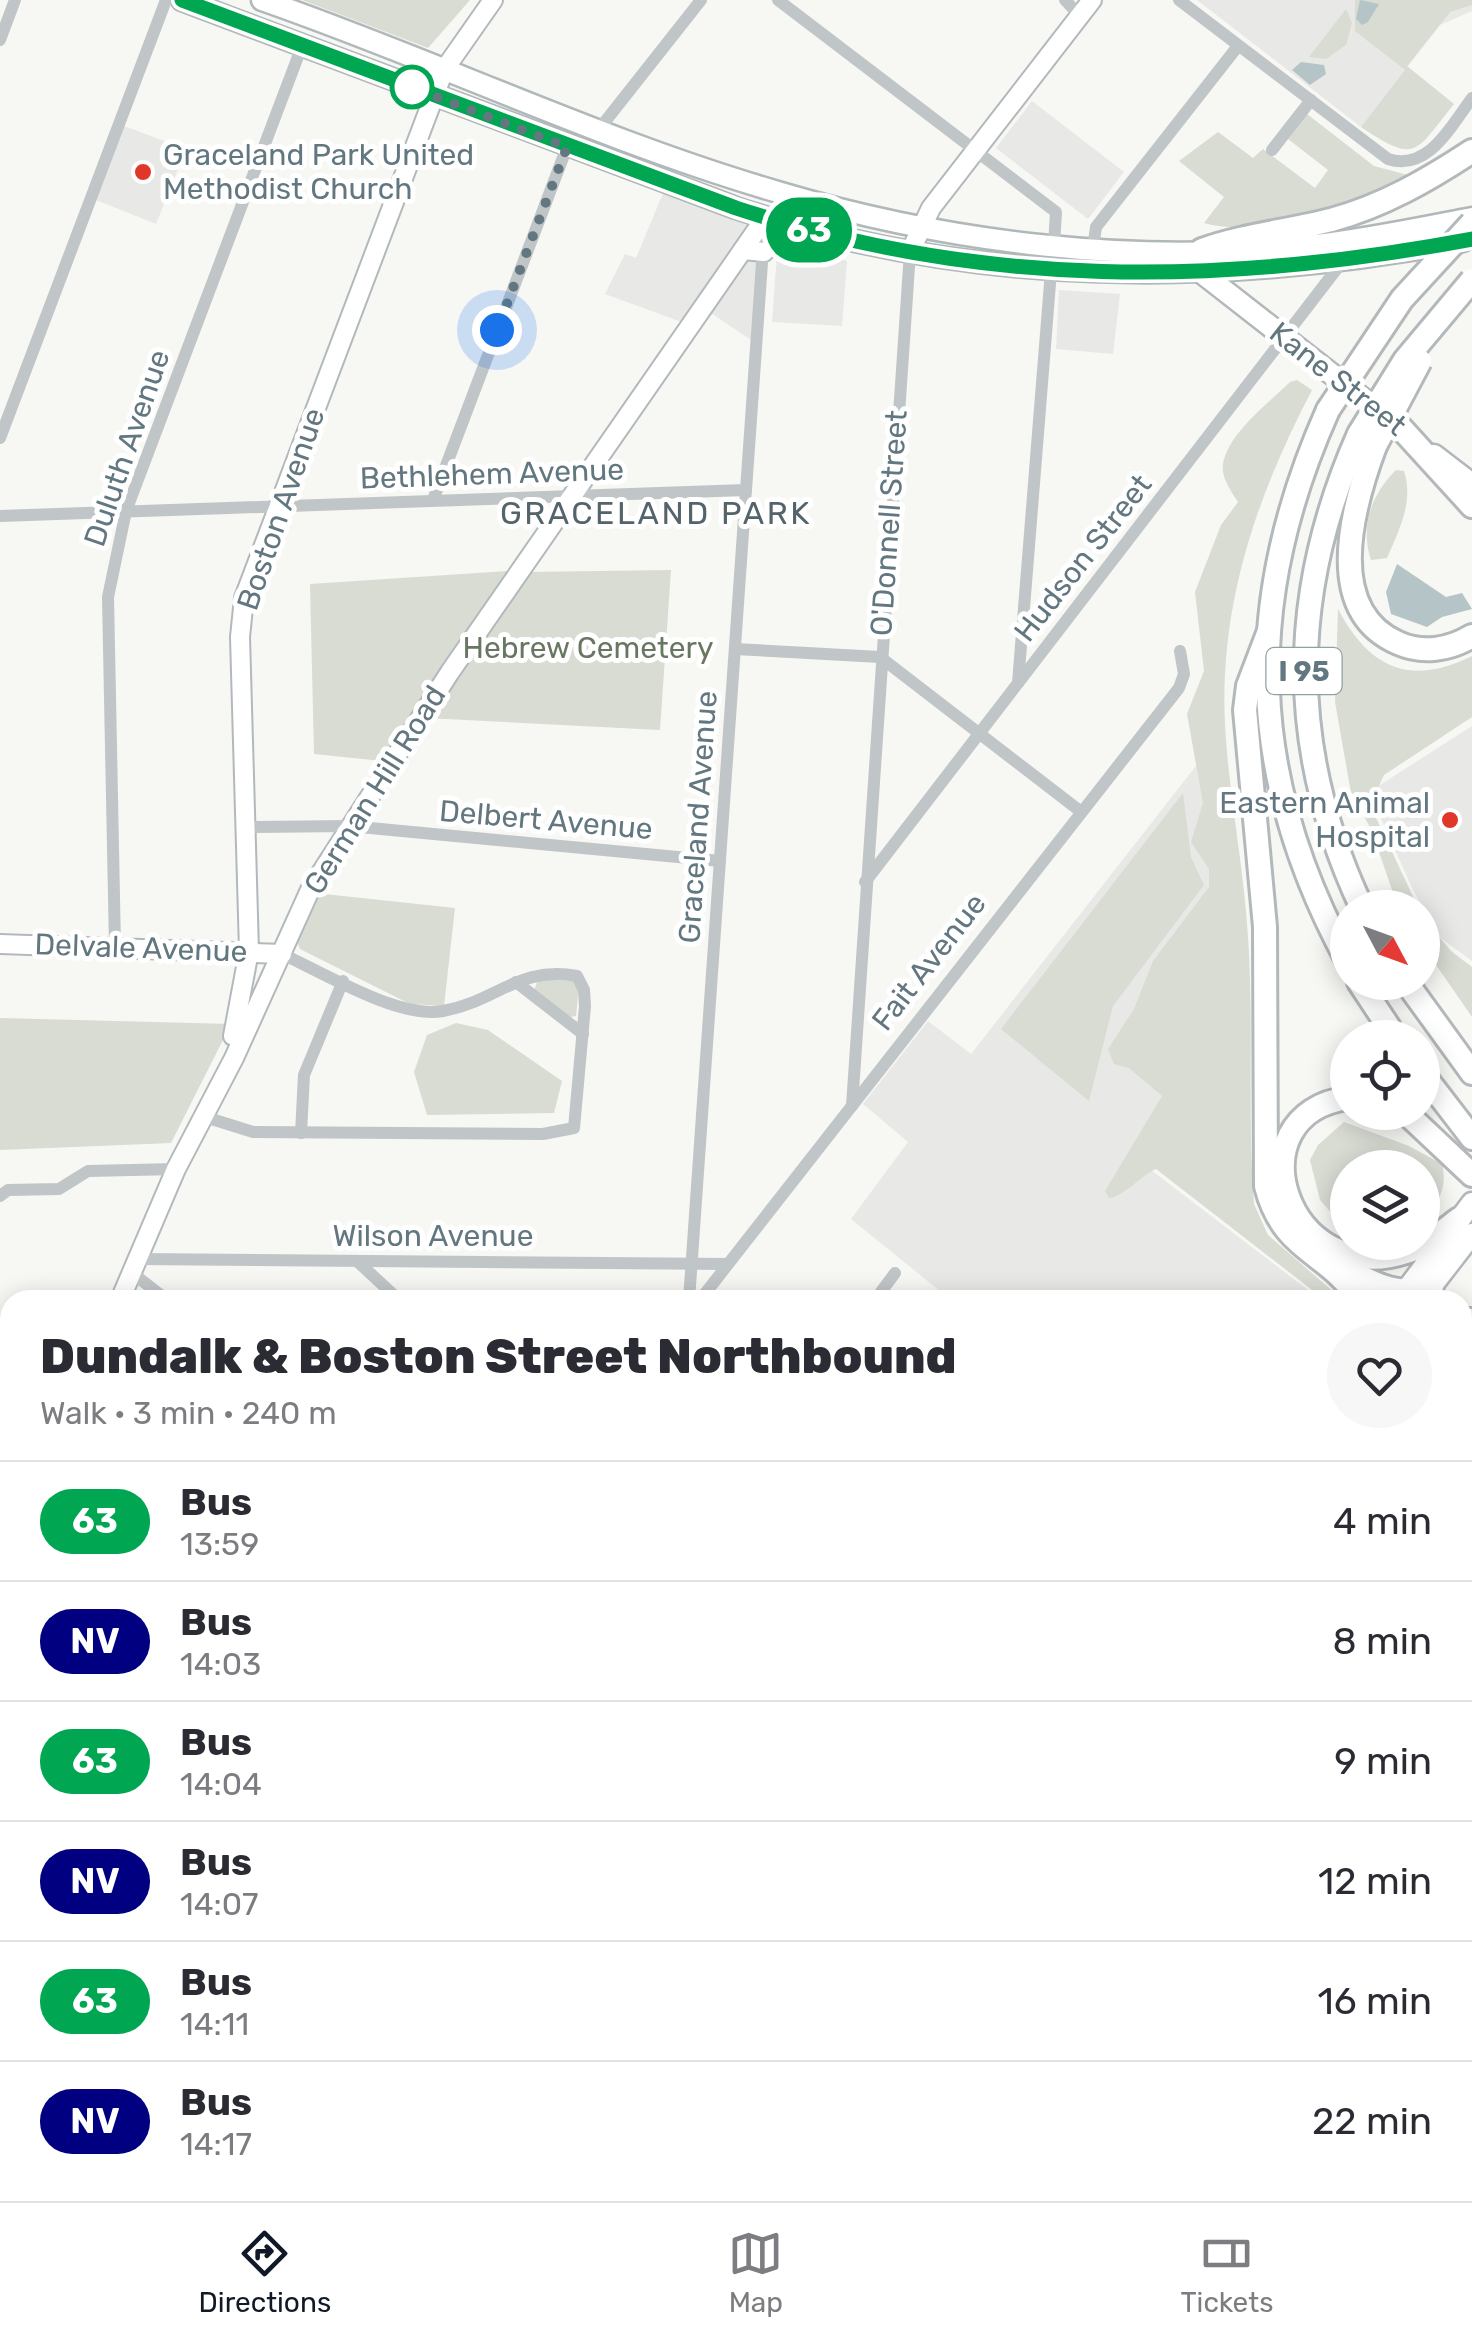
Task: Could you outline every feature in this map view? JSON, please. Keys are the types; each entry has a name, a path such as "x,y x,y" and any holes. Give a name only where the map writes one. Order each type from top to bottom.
{"highway":[{"path":"1203,262 1238,237 1330,220 1374,205 1472,151"},
{"name":"I 95","path":"1330,927 1308,884 1280,796 1268,708 1268,631 1277,556 1290,503 1328,410 1402,299 1472,221"},
{"name":"I 95","path":"1355,890 1320,794 1305,706 1304,662 1314,566 1342,472 1367,440 1405,360 1472,283"},
{"path":"1400,428 1472,506"},
{"path":"1367,440 1351,538 1351,587 1356,603 1378,631 1407,647 1442,648 1472,636"},
{"path":"1268,631 1248,686 1246,710 1266,927 1266,1186 1278,1222 1348,1290"},
{"path":"1419,1000 1472,1073"},
{"path":"1430,1000 1472,1052"},
{"path":"1440,1096 1472,1138"},
{"path":"1330,1105 1312,1112 1288,1142 1281,1178 1285,1198 1300,1224 1344,1252 1386,1256 1422,1245 1468,1219"},
{"path":"1424,1130 1472,1176"},
{"path":"1302,1246 1374,1284 1396,1290"}],"main road":[{"path":"182,0 765,218 910,252 1051,271 1203,262 1472,221"},
{"path":"262,0 777,192 996,240 1203,262"},
{"path":"996,240 1015,252 1160,262 1342,262 1472,240"},
{"name":"Kane Street","path":"1203,262 1284,337 1472,484"},
{"path":"1418,1290 1468,1219"}],"street":[{"path":"0,40 15,0"},
{"path":"0,438 166,0"},
{"path":"439,68 481,0"},
{"path":"439,68 492,0"},
{"path":"600,128 701,0"},
{"path":"778,0 1056,212 1054,245"},
{"path":"1065,0 1080,16"},
{"name":"O'Donnell Street","path":"852,1106 864,884 910,252 922,226 973,152 1092,0"},
{"path":"1179,0 1388,159 1415,160 1434,147 1472,98"},
{"name":"Duluth Avenue","path":"115,946 108,597 126,512 302,46"},
{"path":"1093,248 1096,227 1238,46"},
{"name":"Boston Avenue","path":"202,1116 234,1032 249,951 242,611 434,96 439,68"},
{"path":"1272,150 1311,100"},
{"path":"433,500 567,147"},
{"name":"German Hill Road","path":"124,1290 176,1169 310,890 349,826 765,218"},
{"name":"Graceland Avenue","path":"690,1290 765,218"},
{"path":"743,250 764,252"},
{"name":"Hudson Street","path":"864,884 1342,262"},
{"path":"1018,683 1051,271"},
{"name":"Bethlehem Avenue","path":"0,516 746,490"},
{"path":"735,650 880,657 1080,811"},
{"name":"Fait Avenue","path":"708,1290 1178,688 1184,674 1180,652"},
{"name":"Delbert Avenue","path":"246,826 349,826 720,861"},
{"name":"Delvale Avenue","path":"0,944 282,954"},
{"path":"202,1116 253,1132 568,1132 577,1112 583,1034 584,990 577,976 539,972 460,1006 432,1012 398,1006 282,954"},
{"path":"301,1133 304,1075 343,981"},
{"path":"516,982 583,1034"},
{"path":"0,1196 8,1190 59,1188 88,1171 176,1169"},
{"path":"357,1261 388,1290"},
{"name":"Wilson Avenue","path":"134,1266 357,1261 728,1264"},
{"path":"134,1266 157,1290"},
{"path":"883,1290 895,1274"}],"shaded area":[{"path":"1197,0 1472,0 1472,11 1440,25 1361,127"},
{"path":"1360,0 1379,4 1362,25 1356,19"},
{"path":"1301,62 1324,65 1326,74 1310,85 1292,70"},
{"path":"1032,101 1124,172 1088,219 996,148"},
{"path":"124,126 186,149 156,224 96,200"},
{"path":"664,191 760,221 687,324 605,294 625,254 636,258"},
{"path":"778,240 847,261 842,326 772,322"},
{"path":"752,255 757,258 754,342 708,311"},
{"path":"1059,290 1120,294 1113,354 1056,349"},
{"path":"1397,564 1446,597 1462,593 1472,609 1442,617 1427,627 1391,614 1386,592"},
{"path":"1472,726 1472,961 1441,938 1440,890 1413,890 1369,792"},
{"path":"1199,762 1239,901 1168,1092 1151,1170 1308,1290 939,1290 851,1219 908,1142 863,1104 928,1021 971,1054"}],"green space":[{"path":"302,0 470,0 428,48"},
{"path":"1355,0 1472,0 1472,5 1450,12 1407,66 1454,104 1414,148 1394,146 1361,127 1405,70 1355,31"},
{"path":"1346,9 1352,23 1346,45 1326,59 1309,57"},
{"path":"1307,114 1374,166 1408,175 1336,207 1281,223 1228,227 1204,223 1224,197 1179,161 1218,132 1253,158 1263,149 1315,188 1328,170 1288,139"},
{"path":"1297,380 1312,390 1273,474 1244,559 1227,648 1226,740 1248,937 1254,1204 1268,1235 1331,1290 1312,1290 1156,1169 1115,1196 1109,1198 1105,1191 1162,1096 1129,1068 1114,1064 1108,1049 1134,1009 1153,961 1209,887 1209,869 1191,842 1203,803 1187,714 1204,671 1195,592 1221,525 1238,502 1225,479 1223,464 1241,430 1290,382"},
{"path":"1396,470 1404,471 1407,482 1404,516 1387,558 1371,560 1367,535 1370,512 1380,490"},
{"name":"Hebrew Cemetery","path":"671,570 660,730 426,718 527,572"},
{"name":"Hebrew Cemetery","path":"508,571 382,761 314,754 310,584"},
{"path":"1338,609 1363,646 1393,666 1429,670 1472,656 1472,717 1384,775 1370,805 1410,890 1392,890 1371,829 1351,793 1335,702"},
{"path":"1183,793 1191,857 1204,885 1113,1006 1089,1101 1001,1029"},
{"path":"315,893 455,908 444,1006 410,1004 300,949 296,940"},
{"path":"1440,938 1472,967 1472,1017 1440,971"},
{"path":"538,979 574,981 579,987 576,1016 570,1017 534,991"},
{"path":"0,1018 231,1024 171,1143 0,1150"},
{"path":"456,1023 488,1030 562,1081 554,1113 427,1115 414,1072 427,1035"},
{"path":"1335,1130 1366,1130 1416,1150 1330,1150 1330,1211 1320,1200 1310,1160 1318,1145"},
{"path":"1440,1163 1442,1164 1444,1180 1440,1195"}],"bus line":[{"name":"63","path":"182,0 765,218 933,256 1051,271 1179,275 1342,262 1472,239"}],"place":[{"name":"Graceland Park United Methodist Church","path":"143,172"},
{"name":"Eastern Animal Hospital","path":"1450,820"}],"district":[{"name":"GRACELAND PARK","path":"656,513"}],"route":[{"path":"412,87 408,86 567,147 497,330"}]}
